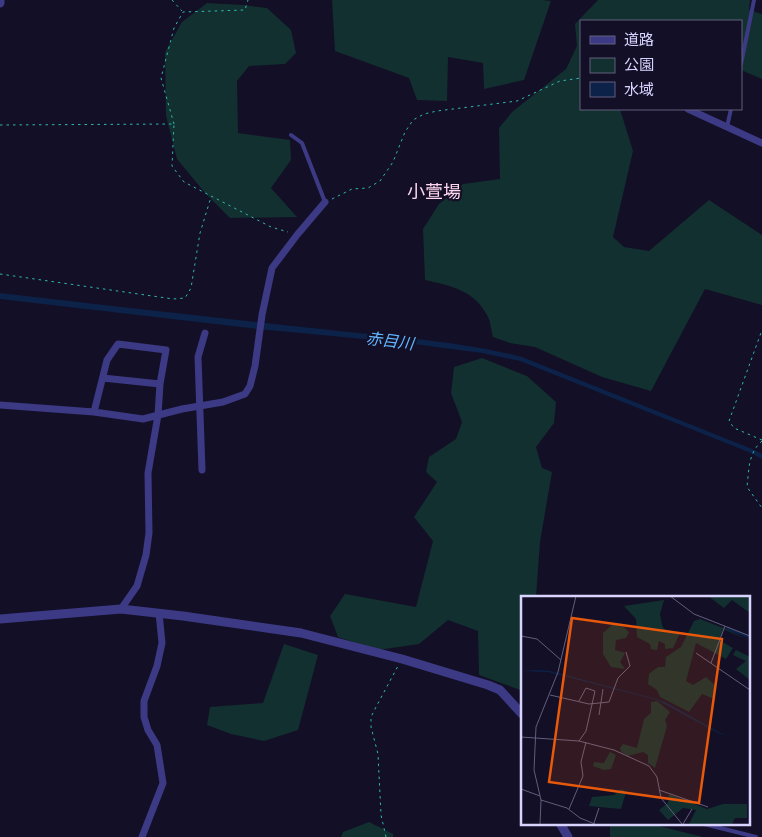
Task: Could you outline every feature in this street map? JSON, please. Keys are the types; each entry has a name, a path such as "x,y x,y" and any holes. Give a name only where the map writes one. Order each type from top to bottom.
{"street":[{"path":"690,110 762,143"},
{"path":"0,406 94,412 143,419 223,402 245,394 250,386 255,366 262,315 272,268 325,202"},
{"path":"202,470 198,357 206,333"},
{"path":"94,412 107,360 118,344 166,350 148,473 149,533 146,555 137,586 122,609"},
{"path":"102,378 160,384"},
{"path":"0,619 122,609 301,632 402,659 488,685 500,690 521,713"},
{"path":"142,837 163,783 158,745 148,730 144,717 144,701 157,666 162,643 158,614"},
{"path":"561,824 568,837"}],"lane":[{"path":"742,59 754,0"},
{"path":"728,127 731,110"},
{"path":"291,135 302,142 325,202"},
{"path":"704,824 756,837"}],"path":[{"path":"172,0 183,12 245,10 248,0"},
{"path":"183,12 174,28 161,78 174,124 172,166 184,182 270,227 297,235"},
{"path":"325,202 352,190 368,188 380,181 393,162 405,132 413,120 424,114 437,110 517,101 560,81 580,78"},
{"path":"0,125 174,124"},
{"path":"0,274 173,299 185,298 191,288 200,233 211,196"},
{"path":"762,330 729,421 734,428 762,440 755,447 750,460 747,487 762,508"},
{"path":"386,837 381,815 378,754 370,727 371,717 402,659"}],"green space":[{"path":"332,0 551,1 524,80 484,89 483,63 448,57 447,101 417,100 409,78 335,51"},
{"path":"598,0 750,0 749,10 762,14 762,79 742,70 742,20 580,20 580,110 620,110 633,151 613,237 624,247 649,251 709,200 762,235 762,305 705,289 651,391 602,377 535,347 510,343 493,337 490,322 483,308 469,295 453,287 425,280 423,229 439,204 463,184 500,179 499,128 512,112 566,69 577,46 575,24"},
{"path":"207,3 267,8 291,30 296,53 285,64 249,66 237,81 238,133 290,140 291,160 271,188 297,217 230,218 206,194 177,159 166,116 165,52 182,22"},
{"path":"482,358 527,376 556,402 554,423 536,447 542,468 552,472 540,542 536,596 521,596 520,690 479,675 478,631 448,620 419,644 378,650 338,637 330,616 345,594 416,607 433,541 414,517 437,482 426,472 429,457 456,439 462,422 451,393 454,367"},
{"path":"284,644 318,655 298,730 264,741 231,734 207,725 210,707 263,703"},
{"path":"369,822 393,834 393,837 341,837 343,832"},
{"path":"610,824 651,824 703,837 610,837"}],"water":[{"name":"赤目川","path":"0,293 418,339 497,351 522,357 752,449 762,454 762,459 520,361 482,353 406,343 258,329 0,299"}],"district":[{"name":"小萱場","path":"434,192"}]}
